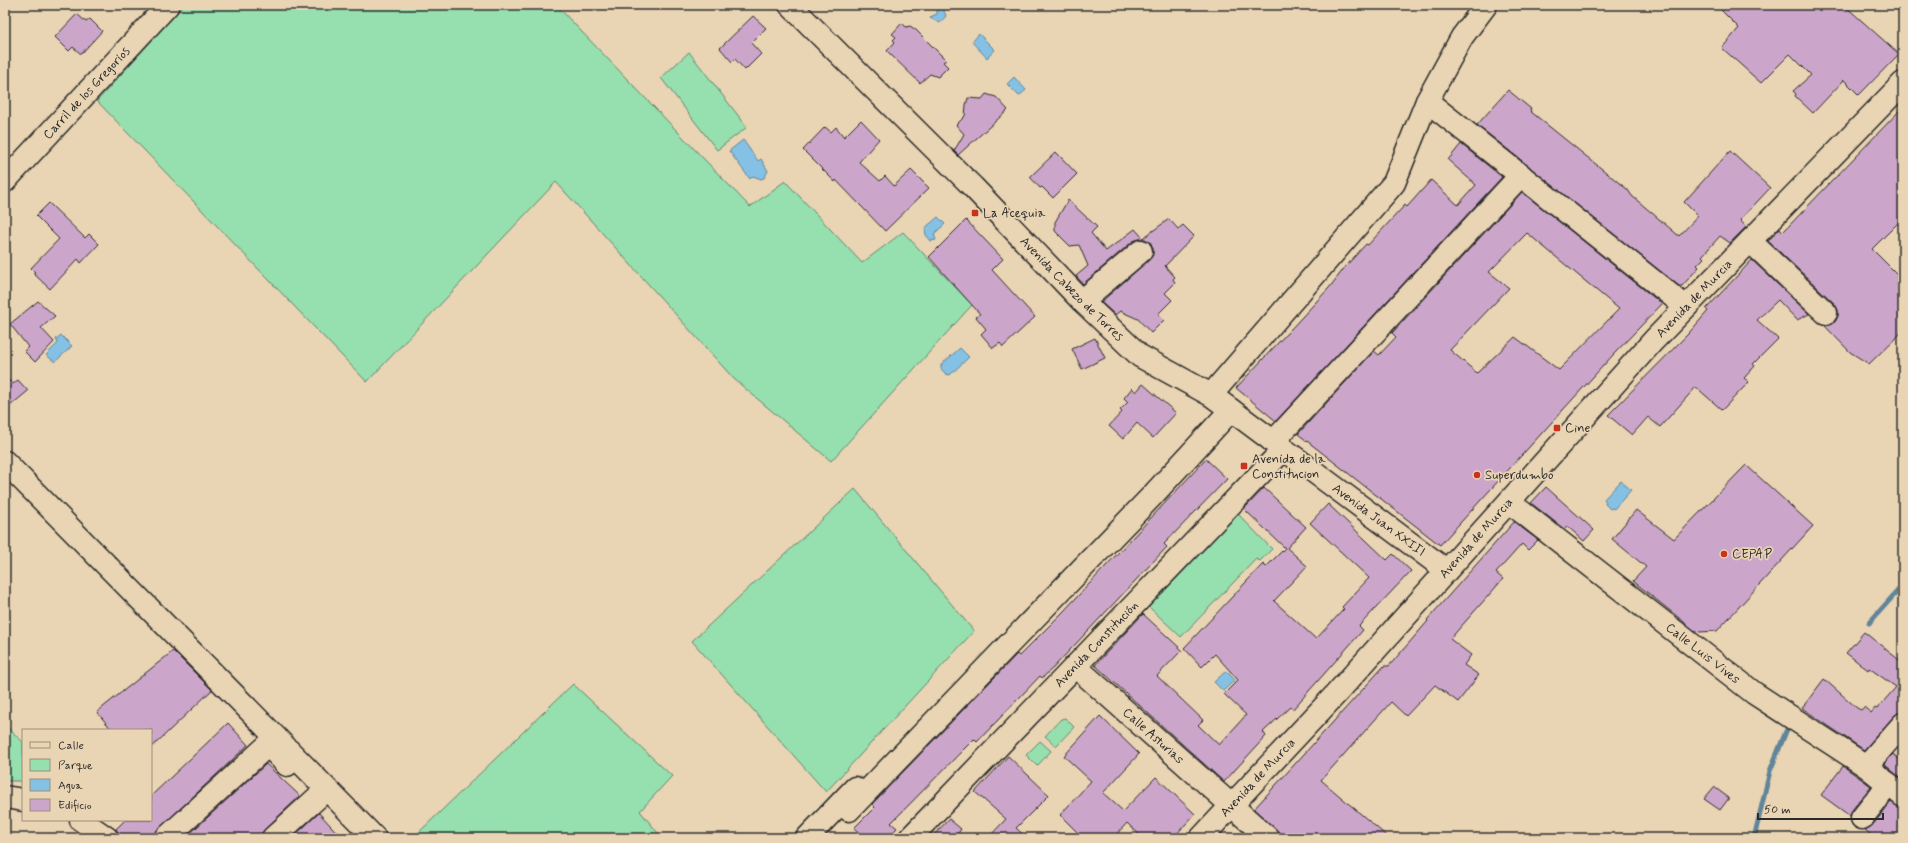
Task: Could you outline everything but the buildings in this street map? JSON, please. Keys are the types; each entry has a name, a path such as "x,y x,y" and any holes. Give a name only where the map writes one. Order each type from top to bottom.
{"street":[{"name":"Carril de los Gregorios","path":"5,181 168,5"},
{"name":"Avenida Cabezo de Torres","path":"790,5 973,188 1082,302 1140,356 1211,395 1278,446"},
{"path":"1211,395 1394,183 1427,101 1462,37 1486,5"},
{"name":"Avenida de Murcia","path":"1200,838 1336,694 1654,340 1903,83"},
{"path":"1427,101 1686,307"},
{"name":"Avenida Constitución","path":"910,838 1075,666 1278,446 1521,175"},
{"path":"1750,241 1826,313"},
{"path":"1082,302 1140,251"},
{"path":"849,810 1107,543 1231,410"},
{"name":"Avenida Juan XXIII","path":"1278,446 1446,570"},
{"path":"5,462 364,836"},
{"name":"Calle Luis Vives","path":"1509,502 1754,693 1866,766 1896,790"},
{"path":"807,838 1096,535"},
{"name":"Calle Asturias","path":"1075,666 1268,838"},
{"path":"1866,766 1903,724"},
{"path":"166,838 268,745 318,797 364,836"},
{"path":"1862,818 1896,790"},
{"path":"5,797 22,800"},
{"path":"273,838 318,797"},
{"path":"82,827 107,838"}],"green space":[{"path":"184,5 556,5 750,207 785,181 862,263 903,232 972,305 831,461 734,379 556,182 367,382 97,101"},
{"path":"689,52 747,127 717,150 661,78"},
{"path":"855,489 974,631 826,792 692,641"},
{"path":"1238,514 1272,549 1260,561 1256,559 1181,637 1149,607"},
{"path":"573,684 672,776 640,811 662,838 413,838"},
{"path":"1065,718 1074,727 1056,746 1045,736 1061,719"},
{"path":"5,725 22,741 22,781 5,781"},
{"path":"1040,741 1051,751 1037,766 1026,755"}],"water":[{"path":"937,5 947,5 944,11 946,16 940,23 930,18 937,14"},
{"path":"979,34 995,50 987,58 972,42"},
{"path":"1014,77 1026,90 1019,96 1007,84"},
{"path":"743,140 758,161 761,159 768,171 764,178 761,179 753,176 750,179 729,151"},
{"path":"938,217 945,224 934,234 936,240 931,241 926,235 925,228"},
{"path":"61,335 72,346 55,362 46,355 58,343 56,339"},
{"path":"960,348 969,357 950,375 946,374 941,369 941,365"},
{"path":"1621,481 1631,490 1614,509 1610,509 1605,504 1606,502 1604,499"},
{"path":"1226,671 1235,680 1223,691 1214,682"}],"waterway":[{"path":"1869,623 1903,585"},
{"path":"1754,838 1770,771 1789,724"}],"place":[{"name":"La Acequia","path":"975,213"},
{"name":"Cine","path":"1557,428"},
{"name":"Avenida de la Constitucion","path":"1244,466"},
{"name":"Superdumbo","path":"1477,475"},
{"name":"CEPAP","path":"1724,554"}]}
